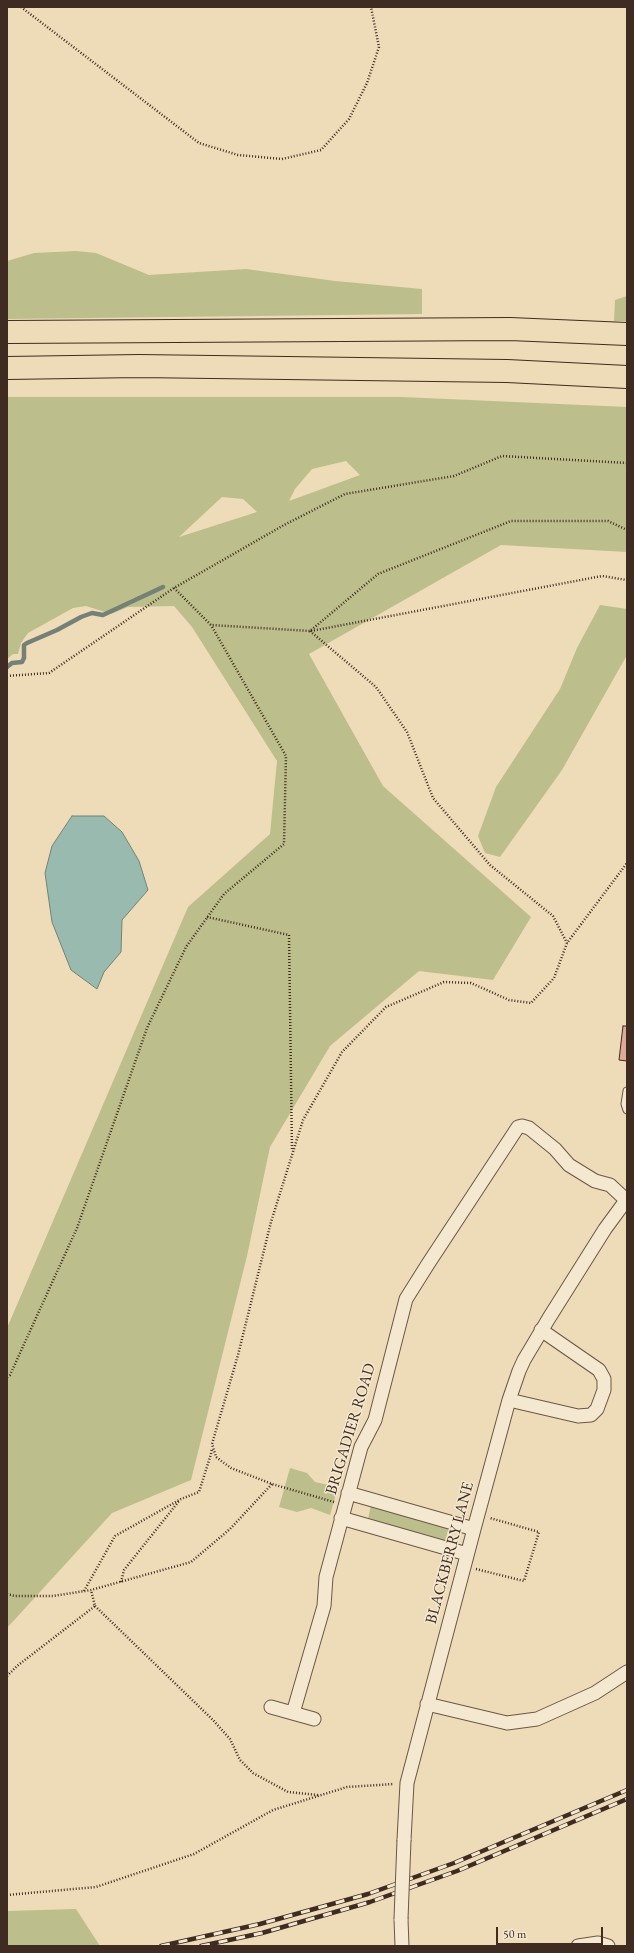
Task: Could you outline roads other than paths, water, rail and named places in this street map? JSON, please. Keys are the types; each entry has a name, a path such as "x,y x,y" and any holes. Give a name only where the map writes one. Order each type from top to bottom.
{"highway":[{"path":"7,332 510,329 627,334"},
{"path":"7,368 139,366 507,371 627,377"}],"street":[{"name":"BRIGADIER ROAD","path":"294,1713 324,1606 326,1577 341,1518 361,1447 375,1420 406,1299 518,1127 522,1126 529,1128 550,1144 569,1165 595,1181 610,1185 627,1200"},
{"name":"BLACKBERRY LANE","path":"402,1946 401,1919 407,1783 509,1400 524,1360 541,1330 605,1229 627,1200"},
{"path":"509,1400 578,1416 591,1415 597,1409 604,1390 604,1379 599,1370 541,1330"},
{"path":"347,1499 474,1529"},
{"path":"341,1518 466,1560"},
{"path":"427,1704 506,1723 537,1719 595,1694 627,1672"},
{"path":"271,1707 314,1718"},
{"path":"578,1946 598,1943 608,1946"}],"lane":[{"path":"627,1091 625,1104 627,1110"}],"water":[{"path":"72,816 104,816 122,832 139,861 148,890 122,920 121,952 104,972 97,989 71,970 52,922 45,873 52,846"}],"waterway":[{"path":"7,667 12,663 22,662 24,658 24,645 27,643 57,630 81,617 92,613 103,615 163,587"}],"railway":[{"path":"161,1946 260,1924 368,1894 454,1863 627,1790"},
{"path":"201,1946 262,1933 370,1902 457,1871 627,1799"}]}
